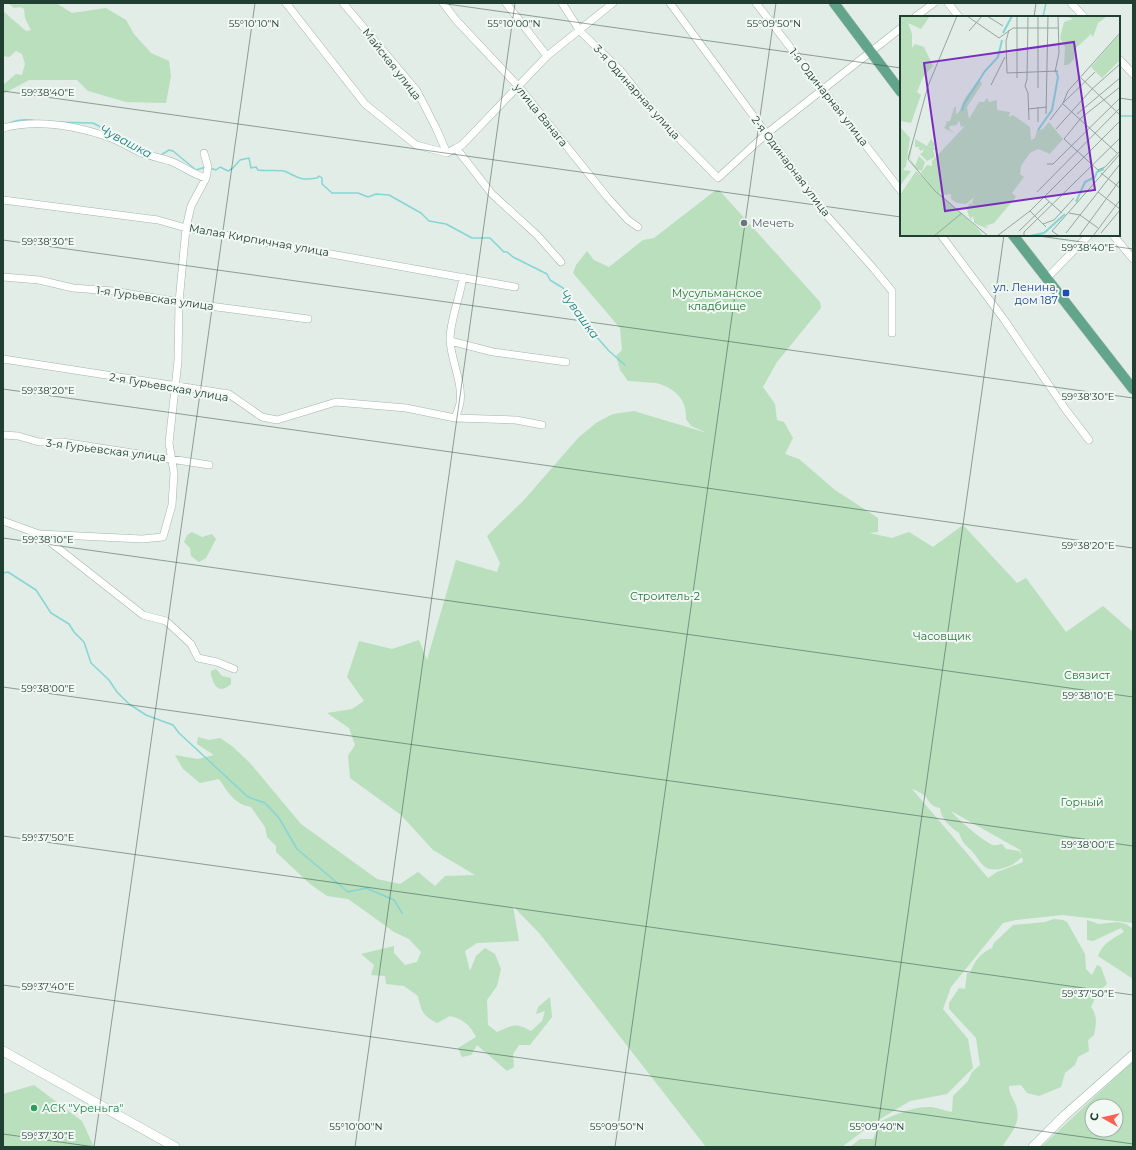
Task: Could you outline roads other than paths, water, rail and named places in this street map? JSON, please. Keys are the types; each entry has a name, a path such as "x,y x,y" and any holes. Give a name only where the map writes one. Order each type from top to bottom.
{"main road":[{"path":"834,3 900,91"},
{"path":"1014,236 1133,389"},
{"path":"3,1051 175,1147"},
{"path":"1033,1147 1064,1116 1133,1054"}],"street":[{"path":"286,3 365,104 416,145 447,154 462,145 547,56 613,3"},
{"name":"Майская улица","path":"343,3 417,91 436,128 447,154"},
{"name":"улица Ванага","path":"443,3 456,20 519,87 608,198 628,220 638,228"},
{"path":"506,3 547,56"},
{"name":"3-я Одинарная улица","path":"562,3 580,30 620,70 654,113 718,178 766,134"},
{"name":"2-я Одинарная улица","path":"670,3 828,217 874,268 892,292 892,333"},
{"name":"1-я Одинарная улица","path":"756,3 900,190"},
{"path":"916,16 934,3"},
{"path":"948,3 958,16"},
{"path":"1071,3 1083,16"},
{"path":"766,134 824,90 870,51 900,29"},
{"path":"1120,60 1133,74"},
{"path":"3,128 15,125 46,124 88,132 111,138 146,154 183,167 193,174 206,178"},
{"path":"456,148 492,194 537,235 561,262"},
{"path":"3,521 39,534 142,539 163,537 172,505 173,459 169,443 178,361 178,302 186,228 191,206 206,178 208,167 204,153"},
{"name":"Малая Кирпичная улица","path":"3,200 158,220 186,228 334,253 402,268 464,277 515,287"},
{"path":"942,236 1003,318 1066,410 1089,440"},
{"path":"1047,278 1088,236"},
{"path":"1114,236 1133,259"},
{"name":"1-я Гурьевская улица","path":"3,277 39,280 73,288 113,291 178,302 308,319"},
{"path":"455,418 460,403 459,387 450,341 451,326 464,277"},
{"path":"450,341 506,354 566,362"},
{"name":"2-я Гурьевская улица","path":"3,359 78,369 106,376 229,394 262,417 277,420 336,402 406,408 455,418 516,420 542,425"},
{"name":"3-я Гурьевская улица","path":"3,435 18,436 40,442 62,442 209,465"},
{"path":"39,534 143,615 166,621 191,644 198,658 217,662 234,669"}],"waterway":[{"path":"1043,16 1046,3"},
{"path":"1120,116 1133,116"},
{"name":"Чувашка","path":"8,124 22,120 37,121"},
{"name":"Чувашка","path":"53,122 93,123 144,150"},
{"name":"Чувашка","path":"161,155 169,150 173,151 196,170 206,167"},
{"name":"Чувашка","path":"210,168 216,170 220,167 228,171 240,160 249,158 251,168 256,167 258,170 284,171 302,179 317,178 319,176 322,178 322,184 332,193 358,193 368,197 376,194 389,195 421,213 429,221 446,224 472,238 490,238 504,252 507,252 513,257 547,274 550,280 563,288 581,319 609,351 625,365"},
{"path":"3,573 8,572 36,590 51,613 69,624 74,632 84,642 91,663 109,680 117,692 129,704 146,715 173,725 179,733 248,797 265,803 279,818 297,849 348,892 366,888 394,900 402,913"}],"place":[{"name":"Мечеть","path":"744,223"},
{"name":"ул. Ленина, дом 187","path":"1066,293"},
{"name":"АСК \"Уреньга\"","path":"34,1108"}],"park label":[{"name":"Мусульманское кладбище","path":"717,299"},
{"name":"Строитель-2","path":"665,596"},
{"name":"Часовщик","path":"942,636"},
{"name":"Связист","path":"1087,675"},
{"name":"Горный","path":"1082,802"}]}
